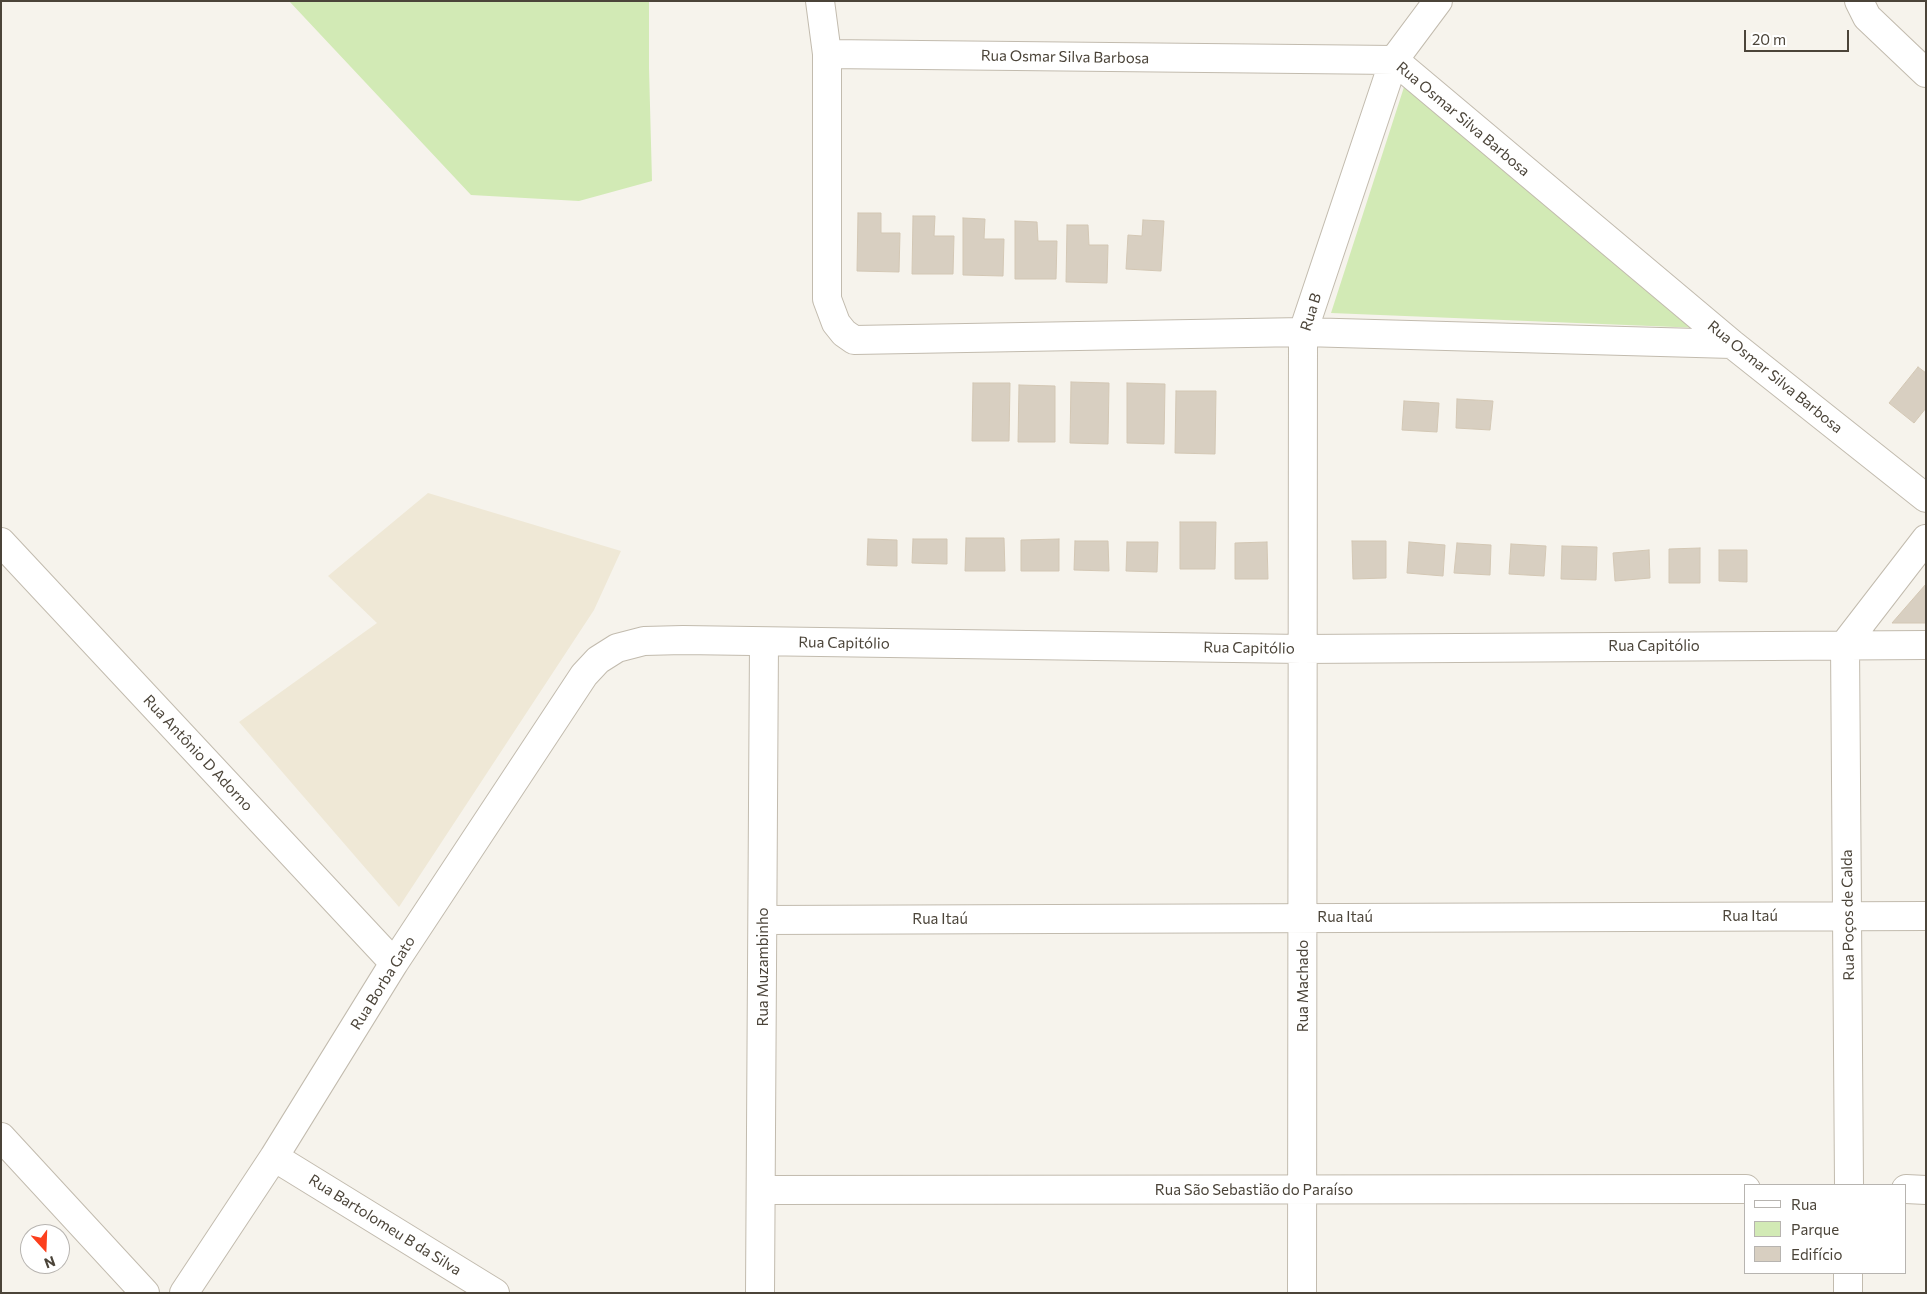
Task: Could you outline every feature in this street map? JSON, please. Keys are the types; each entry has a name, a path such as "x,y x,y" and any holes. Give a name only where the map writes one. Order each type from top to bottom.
{"street":[{"path":"820,1 827,54 827,299 836,323 844,333 854,340 1303,332 1732,344"},
{"name":"Rua B","path":"1302,649 1303,332 1394,60 1438,1"},
{"path":"1869,7 1926,73"},
{"name":"Rua Osmar Silva Barbosa","path":"827,54 1394,60 1732,344 1926,498"},
{"path":"1844,644 1926,539"},
{"name":"Rua Antônio D Adorno","path":"1,542 394,964"},
{"name":"Rua Capitólio","path":"584,675 598,660 617,648 644,641 1302,649 1844,644 1926,645"},
{"name":"Rua Muzambinho","path":"760,1293 764,920 764,642"},
{"name":"Rua Poços de Calda","path":"1844,644 1849,1184"},
{"name":"Rua Machado","path":"1302,649 1302,1293"},
{"name":"Rua Borba Gato","path":"184,1293 274,1157 394,964 584,675"},
{"name":"Rua Itaú","path":"764,920 1926,916"},
{"path":"1,1137 145,1293"},
{"name":"Rua Bartolomeu B da Silva","path":"274,1157 495,1293"},
{"name":"Rua São Sebastião do Paraíso","path":"761,1190 1744,1189"},
{"path":"1907,1189 1926,1190"},
{"path":"1848,1274 1848,1293"}],"shaded area":[{"path":"428,493 621,551 594,610 399,907 239,722 377,623 328,576"}],"green space":[{"path":"289,1 649,1 652,181 579,201 471,195"},
{"path":"1405,84 1700,328 1331,313"}],"building":[{"path":"858,213 881,213 881,233 900,233 899,272 857,271"},
{"path":"913,216 935,216 934,236 954,236 953,274 912,274"},
{"path":"963,218 985,219 984,239 1004,239 1003,276 963,275"},
{"path":"1143,220 1164,221 1161,271 1126,269 1128,235 1142,236"},
{"path":"1015,221 1037,222 1038,241 1057,241 1056,279 1015,279"},
{"path":"1067,225 1088,225 1089,245 1108,245 1107,283 1066,282"},
{"path":"1918,367 1926,373 1926,408 1914,423 1889,403"},
{"path":"1071,382 1109,383 1108,444 1070,443"},
{"path":"973,383 1010,383 1009,441 972,441"},
{"path":"1127,383 1165,384 1164,444 1127,443"},
{"path":"1019,385 1055,386 1055,442 1018,442"},
{"path":"1176,391 1216,391 1215,454 1175,453"},
{"path":"1457,399 1493,401 1490,430 1456,428"},
{"path":"1404,401 1439,403 1437,432 1402,430"},
{"path":"1180,522 1216,522 1215,569 1180,569"},
{"path":"966,538 1004,538 1005,571 965,571"},
{"path":"868,539 897,540 897,566 867,565"},
{"path":"913,539 947,539 947,564 912,563"},
{"path":"1059,539 1059,571 1021,571 1021,540"},
{"path":"1075,541 1108,541 1109,571 1074,570"},
{"path":"1352,541 1386,541 1386,578 1353,579"},
{"path":"1127,542 1158,542 1157,572 1126,571"},
{"path":"1267,542 1268,579 1235,579 1235,543"},
{"path":"1409,542 1445,545 1443,576 1407,573"},
{"path":"1457,543 1491,545 1490,575 1454,573"},
{"path":"1511,544 1546,546 1544,576 1509,574"},
{"path":"1562,546 1597,547 1596,580 1561,579"},
{"path":"1700,548 1700,583 1669,583 1669,549"},
{"path":"1649,550 1650,578 1615,581 1613,553"},
{"path":"1719,550 1747,550 1747,582 1719,581"},
{"path":"1926,584 1926,623 1892,623"}]}
